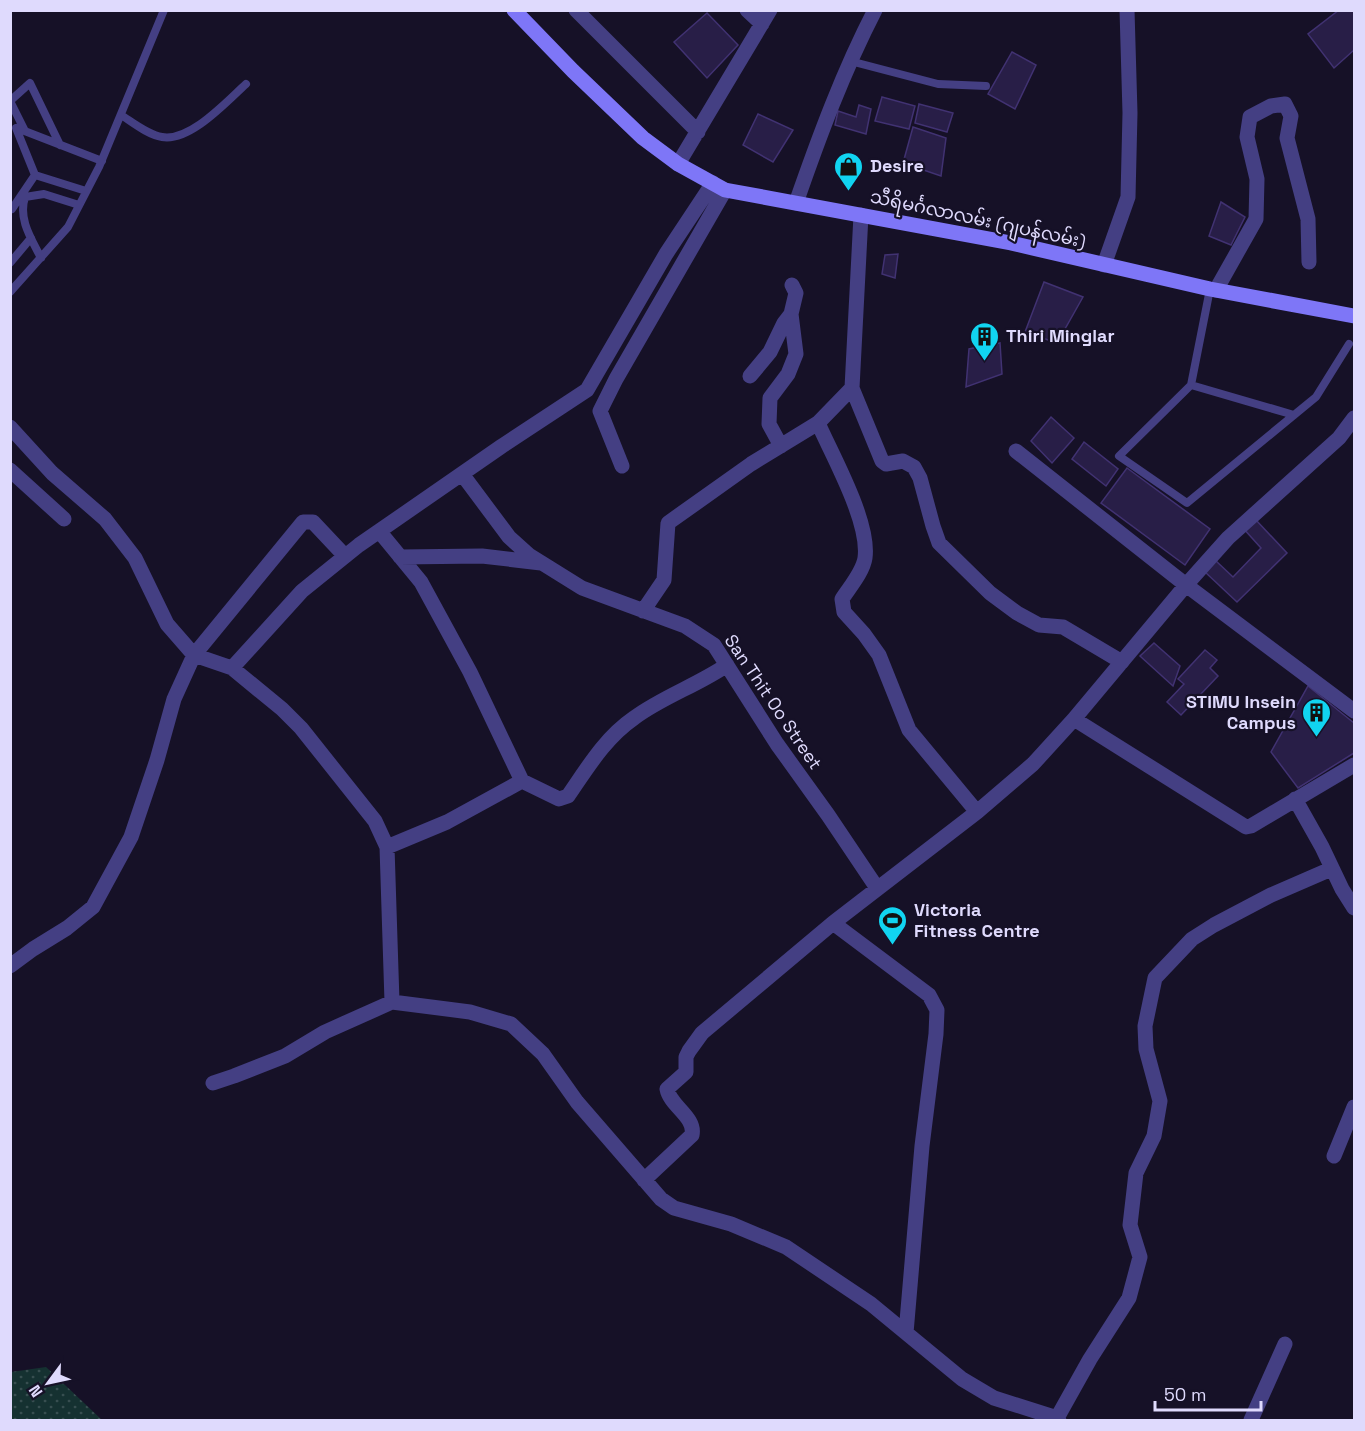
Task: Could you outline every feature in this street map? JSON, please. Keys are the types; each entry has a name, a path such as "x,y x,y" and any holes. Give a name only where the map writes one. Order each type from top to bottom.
{"street":[{"name":"သီရိမင်္ဂလာလမ်း (ဂျပန်လမ်း)","path":"514,10 635,130 678,164 719,186 796,203 1011,243 1213,290 1354,316"},
{"path":"576,10 698,132"},
{"path":"678,164 766,17 747,10"},
{"path":"796,203 815,147 850,61 876,10"},
{"path":"1104,265 1128,197 1130,113 1127,10"},
{"path":"1213,290 1257,219 1257,179 1247,137 1250,117 1272,106 1285,104 1291,116 1287,138 1308,219 1309,262"},
{"path":"622,466 600,411 719,186"},
{"path":"232,668 302,591 345,556 587,390 666,254 719,186"},
{"path":"861,215 852,388 882,461 886,464 903,461 914,467 920,478 939,543 990,593 1017,613 1039,625 1063,627 1122,662"},
{"path":"781,446 769,424 770,398 788,374 796,354 791,314 796,293 792,285"},
{"path":"750,376 770,352 791,314"},
{"path":"644,611 664,580 668,523 750,464 818,423 852,388"},
{"path":"818,423 853,500 866,539 864,561 842,599 844,612 879,655 909,730 976,812"},
{"path":"644,1180 692,1135 692,1125 670,1098 668,1089 686,1072 688,1051 702,1033 833,923 976,812 1033,764 1228,538 1352,427"},
{"path":"10,428 52,473 105,519 135,558 167,624 194,655 232,668 282,709 301,728 375,821 387,847 392,1002"},
{"path":"1016,451 1186,585 1354,711"},
{"path":"10,470 64,519"},
{"name":"San Thit Oo Street","path":"462,474 509,537 529,555 582,588 685,626 714,645 777,744 877,888"},
{"path":"10,966 67,928 93,907 131,837 157,760 174,699 194,655 303,522 313,522 345,556"},
{"path":"379,531 421,582 470,672 522,781 559,799 568,796 603,744 634,717 727,665"},
{"path":"400,557 482,556 545,564"},
{"path":"1074,719 1246,827 1354,765"},
{"path":"387,847 447,822 522,781"},
{"path":"1295,799 1322,847 1331,869 1348,886 1354,908"},
{"path":"213,1083 285,1056 325,1032 392,1002 470,1012 511,1024 543,1054 577,1102 661,1199 674,1208 731,1224 786,1247 872,1304 962,1379 994,1398 1058,1419 1090,1359 1129,1298 1140,1257 1130,1225 1136,1173 1154,1136 1160,1101 1146,1049 1144,1026 1155,978 1192,939 1214,925 1331,869"},
{"path":"833,923 929,995 937,1010 922,1146 906,1333"},
{"path":"1334,1156 1354,1107"},
{"path":"1251,1420 1286,1344"}],"lane":[{"path":"10,292 68,227 102,161 164,10"},
{"path":"850,61 938,84 986,86"},
{"path":"25,131 10,101 30,83 60,145"},
{"path":"121,115 160,137 176,137 191,131 246,84"},
{"path":"35,175 16,128 102,161"},
{"path":"35,175 86,191"},
{"path":"12,209 35,175"},
{"path":"41,258 25,225 22,208 25,197 44,194 79,205"},
{"path":"10,263 31,238"},
{"path":"1213,290 1191,385 1119,456 1187,503 1316,397 1349,344"},
{"path":"1191,385 1294,415"}],"green space":[{"path":"46,1367 102,1420 11,1420 11,1372"}],"building":[{"path":"1339,10 1354,10 1354,50 1334,68 1308,34"},
{"path":"707,13 738,45 707,78 674,42"},
{"path":"1012,52 1036,65 1015,109 988,94"},
{"path":"882,97 915,106 909,129 875,121"},
{"path":"919,104 953,113 947,132 915,123"},
{"path":"859,105 871,109 866,134 835,125 838,111 856,117"},
{"path":"758,114 793,130 773,162 743,145"},
{"path":"913,127 946,138 941,176 903,163"},
{"path":"1221,202 1245,217 1231,245 1209,236"},
{"path":"898,254 895,278 882,274 885,255"},
{"path":"1044,282 1083,297 1057,343 1025,332"},
{"name":"Thiri Minglar","path":"1000,343 1002,374 966,387 969,349"},
{"path":"1051,417 1074,438 1052,463 1031,441"},
{"path":"1084,442 1118,469 1106,486 1072,459"},
{"path":"1127,468 1210,529 1185,565 1101,503"},
{"path":"1255,519 1287,553 1237,602 1204,571 1215,560 1233,577 1261,548 1243,528"},
{"path":"1154,643 1180,666 1173,686 1140,656"},
{"path":"1205,650 1217,660 1210,668 1218,676 1181,715 1167,702 1184,684 1178,679"},
{"name":"STIMU Insein Campus","path":"1308,686 1354,723 1354,753 1298,788 1271,752"}],"place":[{"name":"Desire","path":"849,192"},
{"name":"Thiri Minglar","path":"985,362"},
{"name":"STIMU Insein Campus","path":"1317,738"},
{"name":"Victoria Fitness Centre","path":"893,946"}]}
